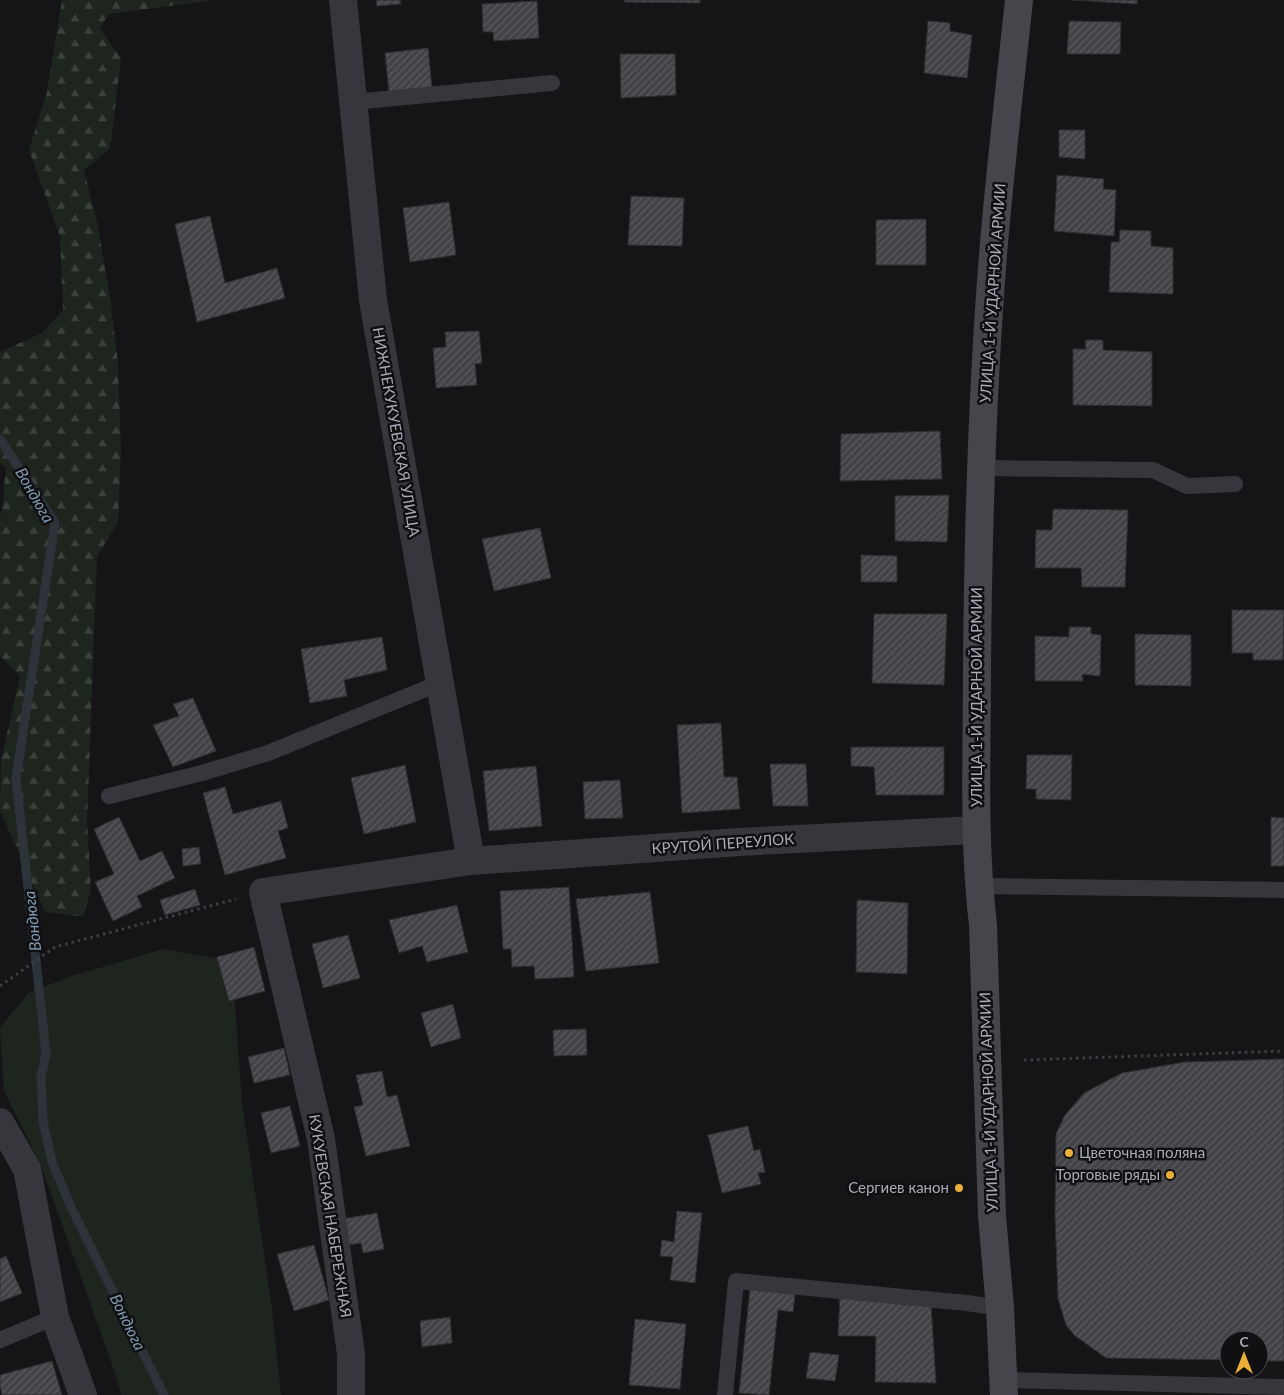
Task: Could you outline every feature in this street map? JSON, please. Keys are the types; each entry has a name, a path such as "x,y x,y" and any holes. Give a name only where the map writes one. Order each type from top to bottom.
{"main road":[{"name":"УЛИЦА 1-Й УДАРНОЙ АРМИИ","path":"1004,1388 1000,1308 992,1216 983,925 978,886 976,830 980,468 993,255 1019,0"}],"street":[{"name":"НИЖНЕКУКУЕВСКАЯ УЛИЦА","path":"343,0 373,300 471,861"},
{"name":"КРУТОЙ ПЕРЕУЛОК","path":"263,892 471,861 739,842 976,830"},
{"name":"КУКУЕВСКАЯ НАБЕРЕЖНАЯ","path":"263,892 321,1139 351,1354 351,1395"},
{"path":"0,1122 27,1169 54,1317 82,1395"}],"lane":[{"path":"354,102 552,83"},
{"path":"980,468 1153,470 1187,486 1235,484"},
{"path":"109,796 202,773 268,753 440,683"},
{"path":"978,886 1284,890"},
{"path":"725,1395 736,1282 967,1303 1000,1308"},
{"path":"0,1340 54,1317"},
{"path":"1004,1388 1284,1387"}],"path":[{"path":"0,986 55,947 263,892"},
{"path":"1024,1060 1284,1051"}],"green space":[{"path":"62,0 208,0 109,14 100,28 121,59 110,149 84,170 97,222 110,297 118,363 121,450 118,522 97,557 87,821 91,890 83,917 45,912 0,810 1,760 20,676 0,656 0,514 6,467 0,463 0,352 42,333 63,310 60,237 29,150 47,92"},
{"path":"163,949 232,961 242,1103 272,1309 281,1395 121,1395 114,1370 40,1163 4,1091 0,1028 28,993 72,976"}],"building":[{"path":"376,0 400,0 401,4 377,6"},
{"path":"624,0 700,0 700,3 624,2"},
{"path":"1072,0 1137,0 1137,4"},
{"path":"537,1 539,38 494,41 493,32 483,32 482,4"},
{"path":"928,21 950,23 950,31 972,35 967,78 924,73"},
{"path":"1069,21 1121,22 1120,54 1067,54"},
{"path":"428,48 432,88 389,92 385,53"},
{"path":"620,54 675,54 676,95 621,98"},
{"path":"1059,130 1085,130 1085,159 1059,157"},
{"path":"1057,175 1104,179 1103,189 1116,190 1114,236 1054,231"},
{"path":"631,196 684,198 682,246 628,245"},
{"path":"449,202 456,255 410,262 403,208"},
{"path":"210,216 225,283 277,268 285,298 197,322 175,224"},
{"path":"926,219 926,265 876,265 876,220"},
{"path":"1120,230 1151,231 1151,246 1173,248 1173,294 1109,292 1111,242 1119,242"},
{"path":"479,331 482,363 475,364 477,385 436,388 433,348 446,347 445,332"},
{"path":"1085,340 1103,340 1103,350 1152,352 1152,406 1073,405 1073,349 1086,349"},
{"path":"940,431 942,479 840,481 841,434"},
{"path":"949,495 947,542 895,541 895,496"},
{"path":"1053,509 1128,510 1125,587 1082,587 1081,568 1035,568 1036,530 1052,530"},
{"path":"540,528 551,578 494,591 482,539"},
{"path":"861,555 897,556 897,582 861,582"},
{"path":"1232,610 1284,610 1283,660 1253,660 1253,653 1232,653"},
{"path":"874,614 947,614 944,685 872,683"},
{"path":"1069,627 1091,627 1091,634 1101,635 1100,676 1082,674 1083,681 1035,681 1035,636 1069,637"},
{"path":"1135,634 1191,635 1191,686 1135,685"},
{"path":"382,637 387,670 344,680 347,696 310,703 301,649"},
{"path":"193,698 216,751 173,767 153,725 179,716 173,704"},
{"path":"721,723 724,777 737,777 740,809 682,813 677,725"},
{"path":"851,747 944,747 944,795 876,795 874,767 851,766"},
{"path":"1027,755 1072,755 1071,800 1036,799 1036,789 1026,789"},
{"path":"770,764 806,764 808,806 773,806"},
{"path":"405,765 416,822 364,834 351,778"},
{"path":"536,766 542,826 489,831 483,771"},
{"path":"620,780 623,818 585,819 583,782"},
{"path":"225,787 233,814 281,801 288,828 278,831 286,858 225,875 203,793"},
{"path":"119,817 140,861 162,851 175,878 137,896 142,907 113,921 95,882 114,874 94,829"},
{"path":"1271,817 1284,818 1284,866 1271,866"},
{"path":"199,847 201,864 183,866 182,849"},
{"path":"569,887 574,977 535,979 534,966 512,967 511,949 503,949 500,891"},
{"path":"195,889 200,905 165,915 160,900"},
{"path":"650,892 659,963 586,971 576,899"},
{"path":"857,900 908,903 907,974 856,972"},
{"path":"457,905 468,952 427,962 422,946 399,953 389,920"},
{"path":"348,935 360,978 323,988 312,944"},
{"path":"254,947 265,991 229,1001 217,957"},
{"path":"453,1004 461,1038 431,1047 421,1013"},
{"path":"586,1029 587,1055 554,1056 553,1030"},
{"path":"284,1048 290,1075 254,1083 248,1057"},
{"name":"Торговые ряды","path":"1284,1059 1284,1361 1269,1361 1269,1330 1219,1330 1219,1360 1106,1358 1074,1335 1066,1325 1058,1299 1055,1216 1056,1134 1065,1115 1084,1093 1122,1073 1185,1062"},
{"path":"382,1071 387,1097 397,1095 410,1146 366,1156 354,1107 363,1105 356,1075"},
{"path":"290,1106 300,1146 271,1153 261,1113"},
{"path":"748,1126 754,1151 760,1149 765,1172 758,1173 761,1184 722,1193 708,1135"},
{"path":"677,1211 702,1213 695,1283 670,1280 673,1257 660,1256 662,1240 674,1242"},
{"path":"377,1213 384,1249 363,1253 361,1243 347,1245 342,1219"},
{"path":"314,1245 329,1300 294,1311 277,1254"},
{"path":"6,1256 22,1293 0,1302 0,1259"},
{"path":"750,1289 795,1294 793,1312 778,1310 769,1395 739,1393"},
{"path":"840,1295 931,1304 936,1383 875,1382 876,1336 838,1336"},
{"path":"450,1317 452,1343 422,1347 420,1321"},
{"path":"635,1319 686,1324 680,1389 629,1385"},
{"path":"810,1352 839,1355 835,1381 806,1378"},
{"path":"52,1361 62,1395 2,1395 0,1375"}],"waterway":[{"name":"Вондюга","path":"0,439 55,523 16,778 46,1053 41,1077 43,1121 52,1162 71,1207 164,1395"}],"place":[{"name":"Цветочная поляна","path":"1069,1153"},
{"name":"Торговые ряды","path":"1170,1175"},
{"name":"Сергиев канон","path":"959,1188"}]}
